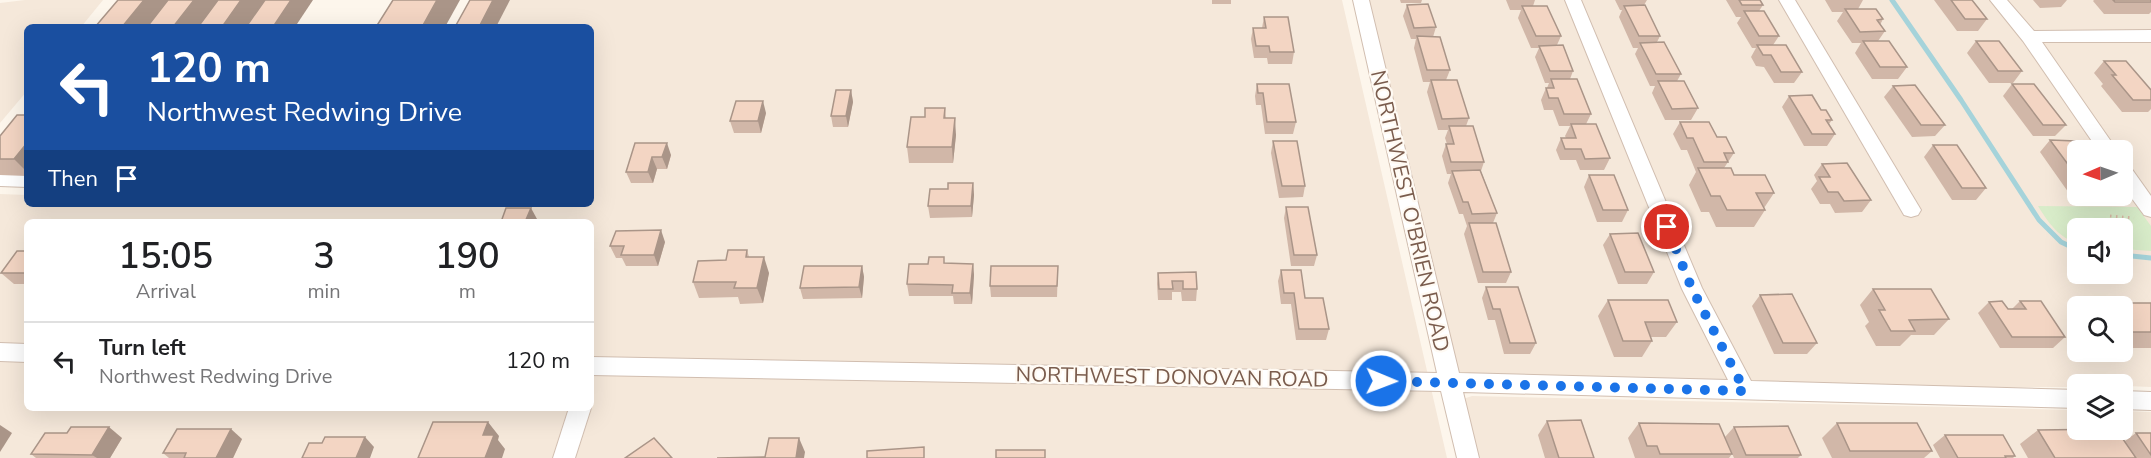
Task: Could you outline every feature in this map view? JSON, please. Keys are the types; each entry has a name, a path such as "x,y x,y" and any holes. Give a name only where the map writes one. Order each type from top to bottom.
{"street":[{"name":"NORTHWEST O'BRIEN ROAD","path":"1361,0 1468,458"},
{"path":"1573,0 1692,289 1745,391"},
{"path":"1786,0 1911,210"},
{"path":"1998,0 2028,37 2101,140"},
{"path":"2028,37 2151,36"},
{"path":"0,179 24,180"},
{"path":"2133,191 2146,215"},
{"path":"0,352 24,353"},
{"name":"NORTHWEST DONOVAN ROAD","path":"594,368 1450,382 2067,399"},
{"path":"2133,400 2151,401"},
{"path":"564,458 579,411"}],"path":[{"path":"2110,216 2146,215"}],"shaded area":[{"path":"25,0 103,0 83,24 24,24 24,95 0,123 0,3"},
{"path":"506,0 1342,0 1447,458 0,458 0,194 24,195 24,207 594,207 594,24 494,24"},
{"path":"1362,0 2151,0 2151,387 2133,386 2133,374 2067,374 2067,387 1867,387 1468,378 1458,371"},
{"path":"1472,396 2067,410 2067,440 2133,440 2133,411 2151,412 2151,458 1470,458 1460,400"}],"green space":[{"path":"2038,206 2137,207 2151,226 2151,251 2133,250 2133,218 2067,218 2067,238 2046,218"}],"building":[{"path":"118,0 144,0 124,24 98,24"},
{"path":"168,0 194,0 175,24 149,24"},
{"path":"218,0 241,0 224,24 200,24"},
{"path":"265,0 291,0 275,24 248,24"},
{"path":"393,0 437,0 424,24 378,24"},
{"path":"470,0 493,0 481,24 457,24"},
{"path":"1739,0 1760,0 1763,5 1742,5"},
{"path":"1951,0 1972,0 1987,19 1965,19"},
{"path":"2113,0 2151,0 2151,2 2115,2"},
{"path":"1428,4 1436,27 1414,28 1407,5"},
{"path":"1645,5 1660,36 1639,36 1624,6"},
{"path":"1522,6 1547,6 1561,36 1536,36"},
{"path":"1845,9 1876,9 1883,19 1877,20 1885,31 1860,32"},
{"path":"1744,11 1764,11 1779,36 1759,36"},
{"path":"1264,17 1288,17 1294,52 1270,52 1269,46 1256,46 1253,28 1266,28"},
{"path":"1417,36 1440,37 1450,70 1427,70"},
{"path":"1863,41 1889,41 1907,67 1880,67"},
{"path":"1976,41 1999,41 2022,71 1998,71"},
{"path":"1664,42 1681,74 1656,74 1640,43"},
{"path":"1563,45 1573,71 1550,71 1539,46"},
{"path":"1757,45 1786,45 1802,72 1781,72 1771,55 1763,55"},
{"path":"2104,61 2126,61 2151,90 2151,100 2133,100 2112,75 2116,75"},
{"path":"1551,79 1577,79 1591,114 1564,114 1558,98 1549,98 1546,88 1554,88"},
{"path":"1431,80 1457,80 1469,118 1442,119"},
{"path":"1658,81 1684,81 1698,108 1672,109"},
{"path":"1257,84 1289,84 1296,122 1267,122 1263,93 1258,93"},
{"path":"2012,84 2034,84 2066,125 2043,125"},
{"path":"1915,85 1945,125 1921,125 1893,86"},
{"path":"836,90 851,90 846,116 831,116"},
{"path":"1812,95 1821,110 1826,110 1832,120 1826,120 1835,134 1812,134 1789,96"},
{"path":"736,101 763,101 758,121 730,121"},
{"path":"925,108 945,108 944,118 955,118 952,147 907,147 911,117 925,117"},
{"path":"17,115 24,115 24,147 14,159 0,159 0,136"},
{"path":"1680,122 1709,122 1717,137 1726,137 1734,153 1724,153 1728,162 1704,162 1693,138 1687,138"},
{"path":"1571,124 1596,124 1610,158 1585,159 1581,149 1565,149 1561,138 1576,138"},
{"path":"1449,126 1473,126 1484,162 1451,162 1446,144 1454,144"},
{"path":"2050,140 2067,141 2067,163"},
{"path":"1273,141 1297,141 1305,186 1282,186"},
{"path":"635,143 667,143 662,157 652,157 648,172 626,172"},
{"path":"1933,145 1957,145 1986,188 1962,188"},
{"path":"1847,163 1871,200 1844,201 1838,192 1828,192 1819,177 1830,177 1822,164"},
{"path":"1698,168 1731,168 1734,175 1765,175 1774,193 1756,193 1765,210 1727,210 1720,196 1711,196"},
{"path":"1480,170 1497,213 1472,214 1468,202 1463,202 1452,171"},
{"path":"1589,175 1614,175 1628,210 1603,210"},
{"path":"948,183 973,183 971,206 928,206 930,189 948,189"},
{"path":"1286,207 1308,207 1317,255 1294,255"},
{"path":"506,208 531,208 526,219 502,219"},
{"path":"1469,223 1496,223 1511,272 1483,272"},
{"path":"661,230 654,255 621,255 624,246 610,246 616,231"},
{"path":"1638,233 1654,272 1625,272 1610,234"},
{"path":"728,250 747,250 746,257 764,257 757,288 734,288 736,282 693,282 698,261 726,260"},
{"path":"17,251 24,251 24,273 1,273"},
{"path":"929,257 944,257 944,263 973,264 970,293 952,293 953,285 907,284 909,264 928,264"},
{"path":"804,266 862,266 859,287 800,288"},
{"path":"991,266 1058,266 1057,286 990,286"},
{"path":"1281,270 1301,270 1305,298 1323,298 1329,329 1299,329 1294,293 1284,293"},
{"path":"1196,272 1197,289 1183,289 1183,281 1172,281 1173,289 1159,289 1158,273"},
{"path":"1486,287 1518,287 1536,343 1510,343 1500,309 1493,309"},
{"path":"1873,289 1931,289 1949,319 1909,320 1915,331 1891,331 1879,310 1885,310"},
{"path":"1792,294 1817,343 1783,343 1760,295"},
{"path":"1608,300 1668,300 1677,322 1645,322 1652,341 1623,341"},
{"path":"2002,301 2008,309 2026,309 2020,301 2041,301 2065,337 2012,337 1989,302"},
{"path":"2133,303 2151,303 2151,332 2133,332"},
{"path":"1581,420 1594,458 1559,458 1547,421"},
{"path":"433,422 488,422 483,435 494,435 485,458 418,458"},
{"path":"1639,423 1719,424 1732,454 1660,454 1657,446 1647,446"},
{"path":"1837,423 1917,423 1932,451 1850,451"},
{"path":"1788,426 1801,455 1746,455 1734,427"},
{"path":"71,427 109,427 92,455 31,454 45,433 67,433"},
{"path":"177,429 231,429 216,458 184,458 186,453 163,453"},
{"path":"2038,430 2067,430 2067,440 2124,440 2136,458 2055,458"},
{"path":"2136,433 2151,433 2151,455"},
{"path":"1945,435 2003,435 2015,456 1958,458"},
{"path":"325,437 365,437 356,458 302,458 309,443 322,443"},
{"path":"654,438 672,458 625,458"},
{"path":"769,438 799,438 796,458 717,458 765,457"},
{"path":"924,447 924,458 867,458 867,451"},
{"path":"996,450 1045,450 1045,458 996,458"}],"waterway":[{"path":"1892,0 1961,100 2039,220 2061,242 2067,245"},
{"path":"2133,256 2151,258"}],"route":[{"path":"1381,381 1745,391 1692,289 1667,227"}]}
